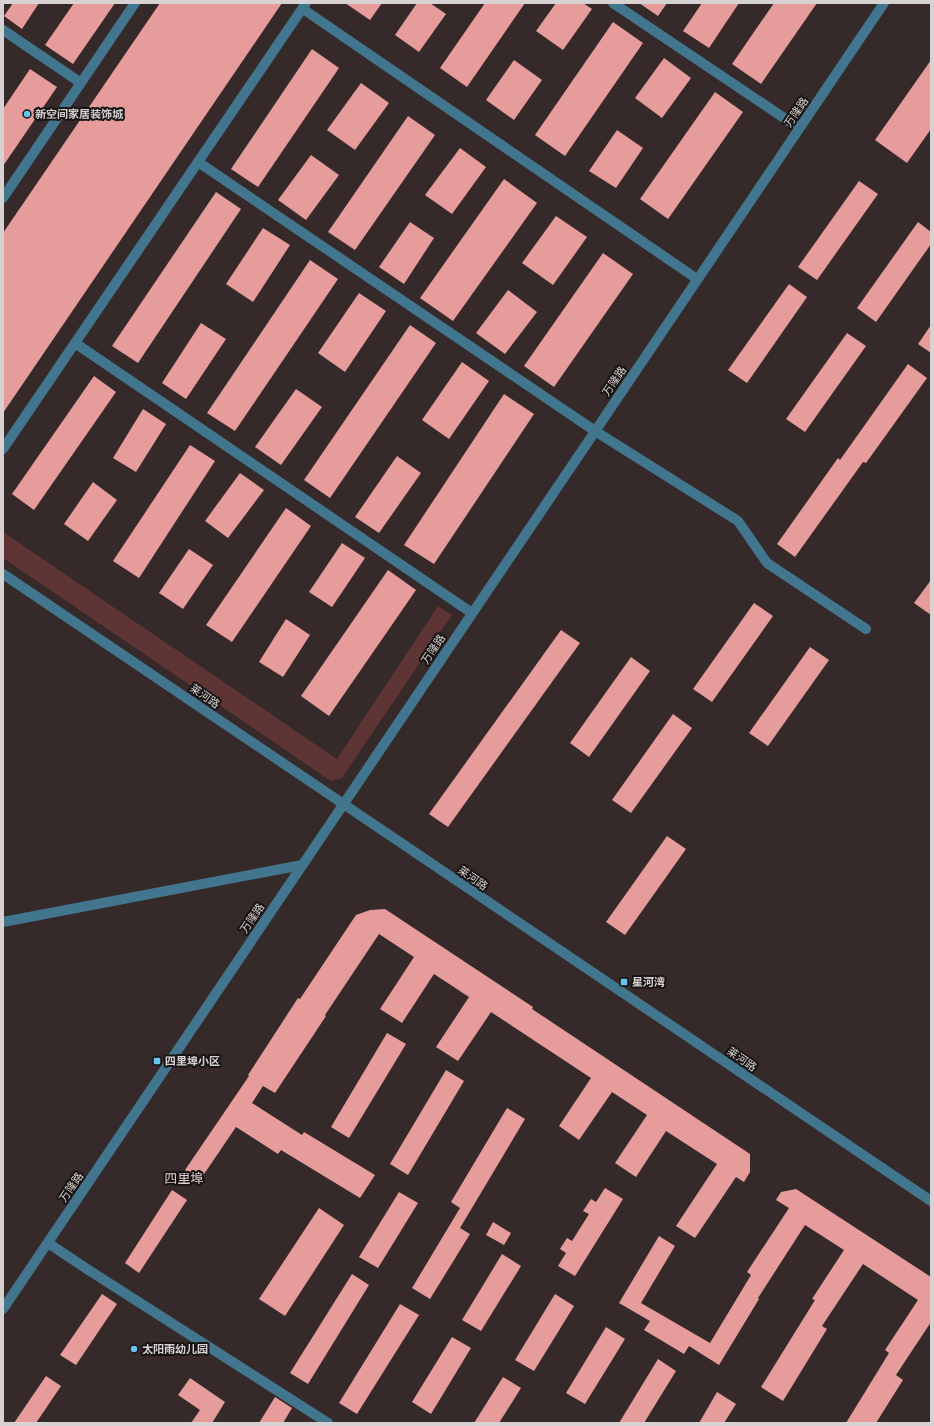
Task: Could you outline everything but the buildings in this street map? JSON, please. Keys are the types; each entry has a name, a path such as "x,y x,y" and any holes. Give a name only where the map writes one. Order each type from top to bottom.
{"street":[{"path":"3,198 135,3"},
{"path":"613,3 799,128"},
{"name":"万隆路","path":"3,1309 884,3"},
{"path":"3,449 304,6 697,279"},
{"path":"3,30 81,83"},
{"path":"198,162 595,431 738,521 767,563 866,629"},
{"path":"75,343 472,613"},
{"name":"莱河路","path":"3,574 931,1201"},
{"path":"3,922 302,865"},
{"path":"48,1243 94,1274 328,1423"}],"shaded area":[{"path":"3,532 337,759 438,606 452,615 342,778 331,781 3,558"}],"place":[{"name":"新空间家居装饰城","path":"27,114"},
{"name":"星河湾","path":"624,982"},
{"name":"四里埠小区","path":"157,1061"},
{"name":"太阳雨幼儿园","path":"134,1349"}],"district":[{"name":"四里埠","path":"184,1178"}]}
